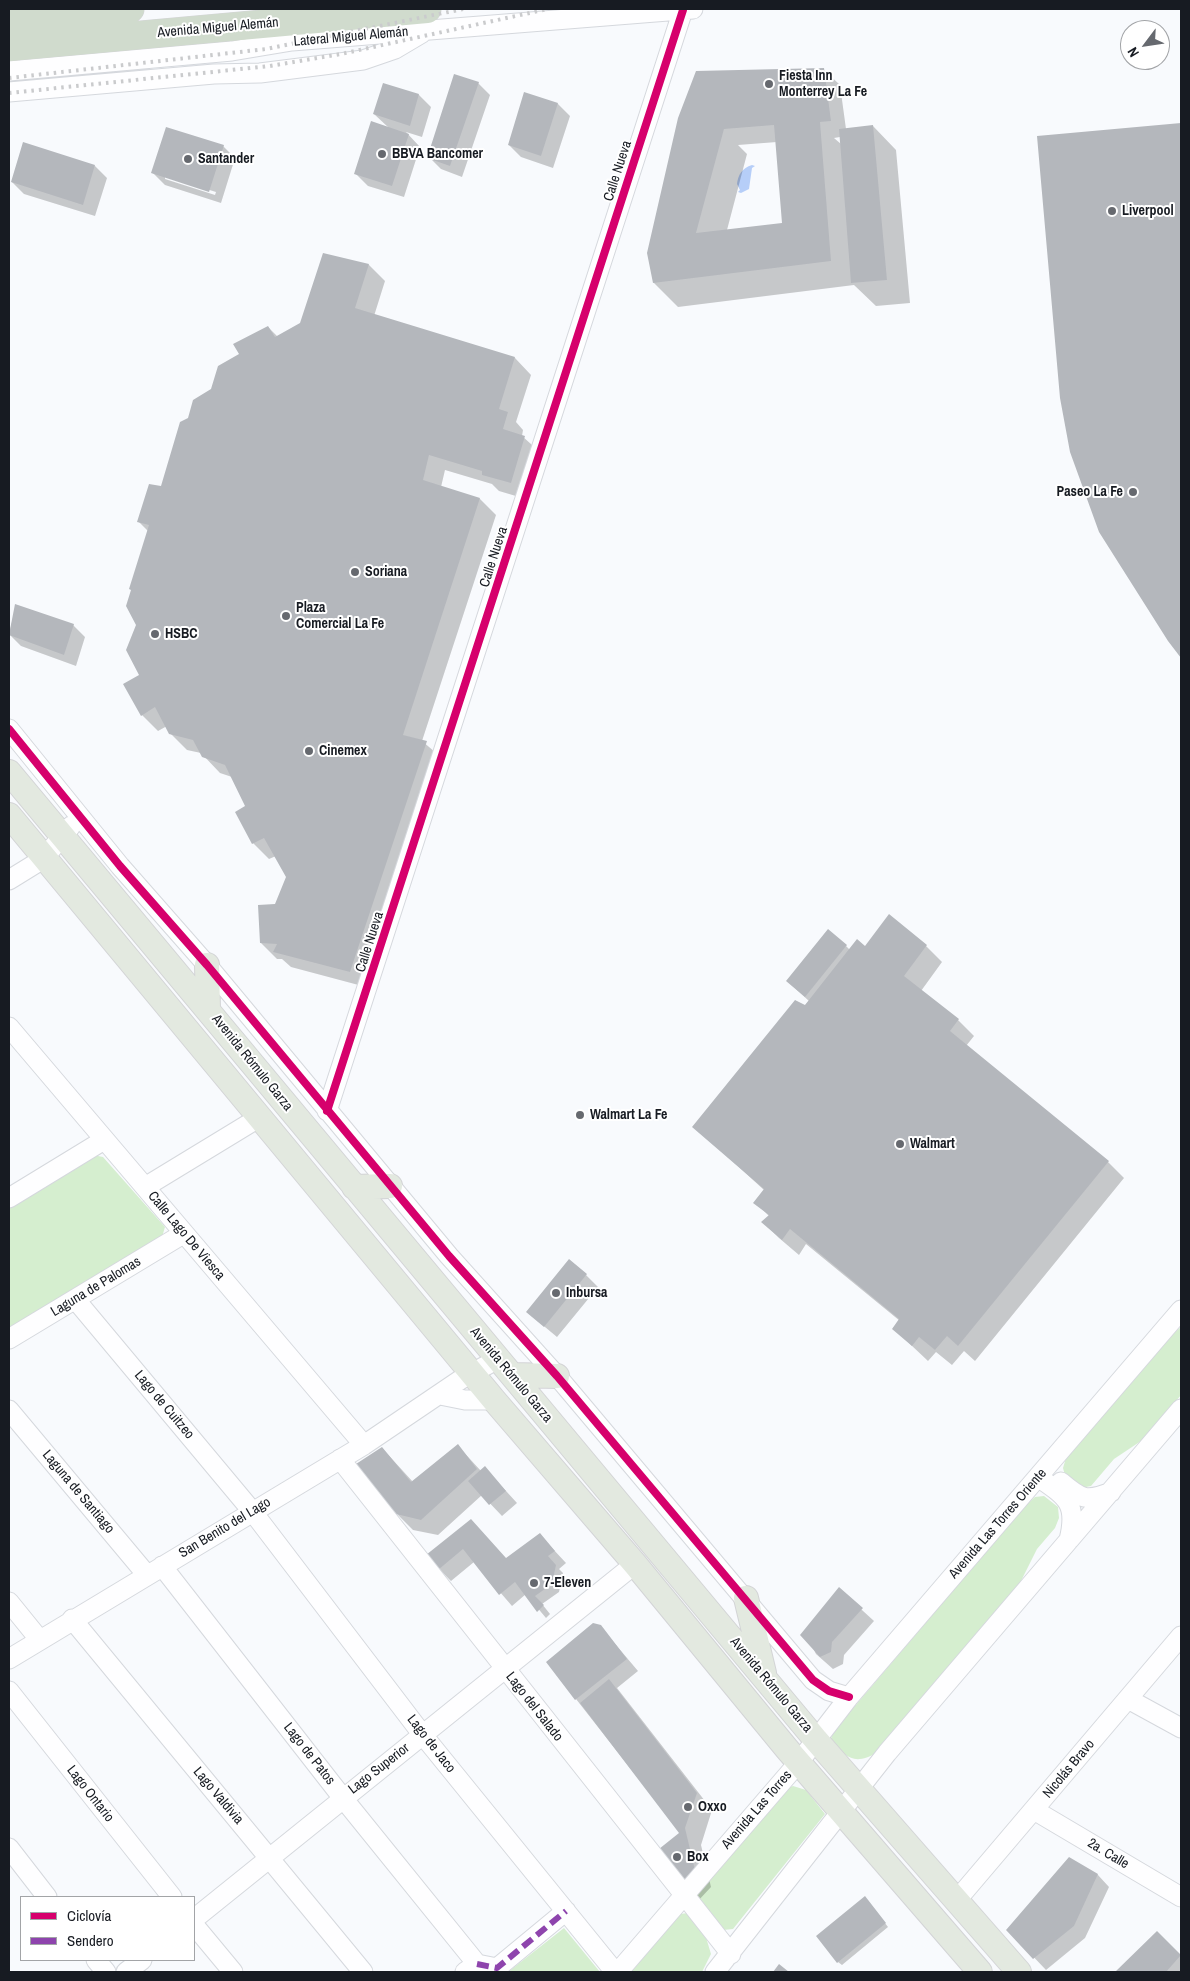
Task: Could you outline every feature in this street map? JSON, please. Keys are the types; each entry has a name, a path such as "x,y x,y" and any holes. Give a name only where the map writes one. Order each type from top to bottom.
{"highway":[{"path":"9,20 130,9"},
{"name":"Avenida Miguel Alemán","path":"9,47 427,20"}],"main road":[{"name":"Avenida Rómulo Garza","path":"9,772 62,838 208,1009 354,1187 816,1740 1019,1972"},
{"name":"Avenida Rómulo Garza","path":"9,815 43,859 494,1400 635,1564 799,1762 980,1972"},
{"path":"207,965 208,1009"},
{"path":"354,1187 390,1186"},
{"path":"505,1367 557,1376"},
{"path":"746,1598 766,1679"}],"street":[{"name":"Lateral Miguel Alemán","path":"9,71 232,50 427,20 688,9"},
{"name":"Calle Nueva","path":"327,1111 688,9"},
{"path":"9,92 214,74 260,73 363,60 395,49 427,20"},
{"path":"42,68 44,88"},
{"path":"9,729 120,866 207,965 449,1256 557,1376 746,1598 813,1680 829,1690 850,1697"},
{"path":"9,880 43,859 62,838 79,814"},
{"name":"Calle Lago De Viesca","path":"9,1027 364,1445"},
{"path":"145,1187 260,1117"},
{"path":"9,1198 104,1140"},
{"name":"Laguna de Palomas","path":"9,1339 183,1234"},
{"name":"Lago de Cuitzeo","path":"75,1299 252,1511"},
{"name":"Avenida Las Torres Oriente","path":"816,1740 850,1697 1181,1310"},
{"name":"San Benito del Lago","path":"9,1659 72,1619 364,1445 472,1373 505,1367"},
{"path":"440,1395 465,1400 494,1400"},
{"path":"715,1972 731,1954 859,1788 1181,1409"},
{"name":"Laguna de Santiago","path":"9,1410 154,1570"},
{"name":"Lago del Salado","path":"340,1459 683,1896 731,1954"},
{"path":"1042,1473 1080,1497 1095,1499 1111,1492"},
{"path":"1042,1473 1068,1501 1073,1516 1069,1540"},
{"name":"Lago de Jaco","path":"252,1511 422,1734 617,1972"},
{"name":"Lago Superior","path":"195,1918 268,1857 635,1564"},
{"name":"Lago de Patos","path":"154,1570 342,1798 471,1968"},
{"path":"9,1602 39,1639"},
{"name":"Lago Valdivia","path":"72,1619 363,1972"},
{"name":"Nicolás Bravo","path":"956,1901 1181,1636"},
{"name":"Lago Ontario","path":"9,1691 171,1896"},
{"path":"1128,1699 1181,1728"},
{"name":"Avenida Las Torres","path":"617,1972 816,1740"},
{"name":"2a. Calle","path":"1034,1810 1174,1893"},
{"path":"9,1848 46,1896"},
{"path":"1174,1893 1181,1912"},
{"path":"471,1968 497,1968 566,1911"},
{"path":"195,1926 233,1972"},
{"path":"97,1961 106,1972"},
{"path":"126,1972 141,1961"}],"green space":[{"path":"93,1155 103,1157 165,1227 162,1237 9,1329 9,1206"},
{"path":"1181,1327 1181,1395 1144,1439 1114,1459 1091,1486 1081,1488 1066,1479 1063,1468 1066,1458 1168,1338"},
{"path":"1044,1496 1058,1507 1059,1518 1055,1528 1037,1549 1019,1585 878,1752 863,1759 852,1758 847,1755 831,1740 832,1733 1025,1506 1035,1497"},
{"path":"793,1786 806,1790 825,1814 733,1929 723,1930 698,1900 697,1892 786,1789"},
{"path":"688,1913 705,1934 711,1954 702,1972 630,1972 680,1914"},
{"path":"564,1928 600,1972 508,1972"}],"water":[{"path":"752,165 755,166 752,168 749,189 741,193 738,192 740,190 737,184 738,178 743,170"}],"building":[{"path":"824,68 831,121 820,122 831,261 653,283 647,253 678,118 696,71","holes":["774,125 782,223 696,233 724,129"]},
{"path":"454,74 479,82 450,166 427,158"},
{"path":"383,83 419,94 410,126 373,114"},
{"path":"524,92 558,103 541,156 508,145"},
{"name":"BBVA Bancomer","path":"371,121 409,134 392,186 354,174"},
{"path":"1181,123 1181,658 1168,641 1099,532 1070,452 1060,398 1037,136"},
{"path":"873,125 887,280 851,283 839,129"},
{"name":"Santander","path":"166,127 224,145 209,192 151,173"},
{"path":"23,142 95,165 83,205 11,182"},
{"name":"Plaza Comercial La Fe","path":"323,253 369,264 355,308 515,357 499,409 508,412 503,429 525,436 511,483 482,475 482,471 429,455 423,480 480,498 403,735 427,741 350,972 273,952 277,944 260,943 258,905 275,904 286,877 264,838 252,844 235,812 245,806 225,765 202,757 193,740 169,734 155,707 141,716 123,684 139,675 126,650 136,625 126,606 131,590 129,589 149,525 137,522 149,484 161,486 180,422 188,418 193,400 211,389 218,366 239,354 233,344 268,326 275,337 300,323"},
{"path":"15,604 74,624 64,655 9,635"},
{"name":"Walmart","path":"889,914 927,945 904,976 959,1019 950,1031 1109,1161 958,1346 947,1336 935,1350 919,1337 912,1346 892,1329 899,1319 790,1229 782,1240 761,1222 769,1215 753,1203 764,1189 692,1127 795,1000 805,1005 857,939 865,946"},
{"path":"828,929 847,945 805,997 786,981"},
{"name":"Inbursa","path":"569,1259 587,1274 544,1327 526,1312"},
{"path":"458,1444 477,1469 421,1520 396,1514 356,1464 382,1447 411,1482"},
{"path":"485,1466 506,1491 489,1505 468,1481"},
{"path":"471,1519 506,1558 540,1533 555,1551 548,1556 556,1565 552,1584 535,1596 544,1605 537,1612 515,1582 499,1595 463,1549 438,1570 426,1555"},
{"path":"839,1587 863,1608 832,1642 831,1652 820,1657 800,1635"},
{"path":"593,1623 601,1625 627,1659 575,1700 546,1662"},
{"path":"609,1679 697,1793 685,1828 695,1870 681,1887 654,1853 679,1833 580,1703"},
{"path":"1069,1857 1098,1874 1074,1926 1033,1959 1006,1930"},
{"path":"865,1896 886,1923 837,1963 816,1936"},
{"path":"1157,1931 1181,1955 1166,1972 1115,1972"},
{"path":"779,1964 789,1972 773,1972"}],"railway":[{"path":"9,78 266,49 463,9"},
{"path":"9,93 270,66 341,54 548,9"}],"marked path":[{"path":"477,1964 497,1968 566,1911"}],"cycle path":[{"path":"327,1111 683,10"},
{"path":"9,729 120,866 207,965 449,1256 557,1376 813,1680 829,1691 849,1697"}],"place":[{"name":"Fiesta Inn Monterrey La Fe","path":"769,84"},
{"name":"BBVA Bancomer","path":"382,154"},
{"name":"Santander","path":"188,159"},
{"name":"Liverpool","path":"1112,211"},
{"name":"Paseo La Fe","path":"1133,492"},
{"name":"Soriana","path":"355,572"},
{"name":"Plaza Comercial La Fe","path":"286,616"},
{"name":"HSBC","path":"155,634"},
{"name":"Cinemex","path":"309,751"},
{"name":"Walmart La Fe","path":"580,1115"},
{"name":"Walmart","path":"900,1144"},
{"name":"Inbursa","path":"556,1293"},
{"name":"7-Eleven","path":"534,1583"},
{"name":"Oxxo","path":"688,1807"},
{"name":"Box","path":"677,1857"}]}
